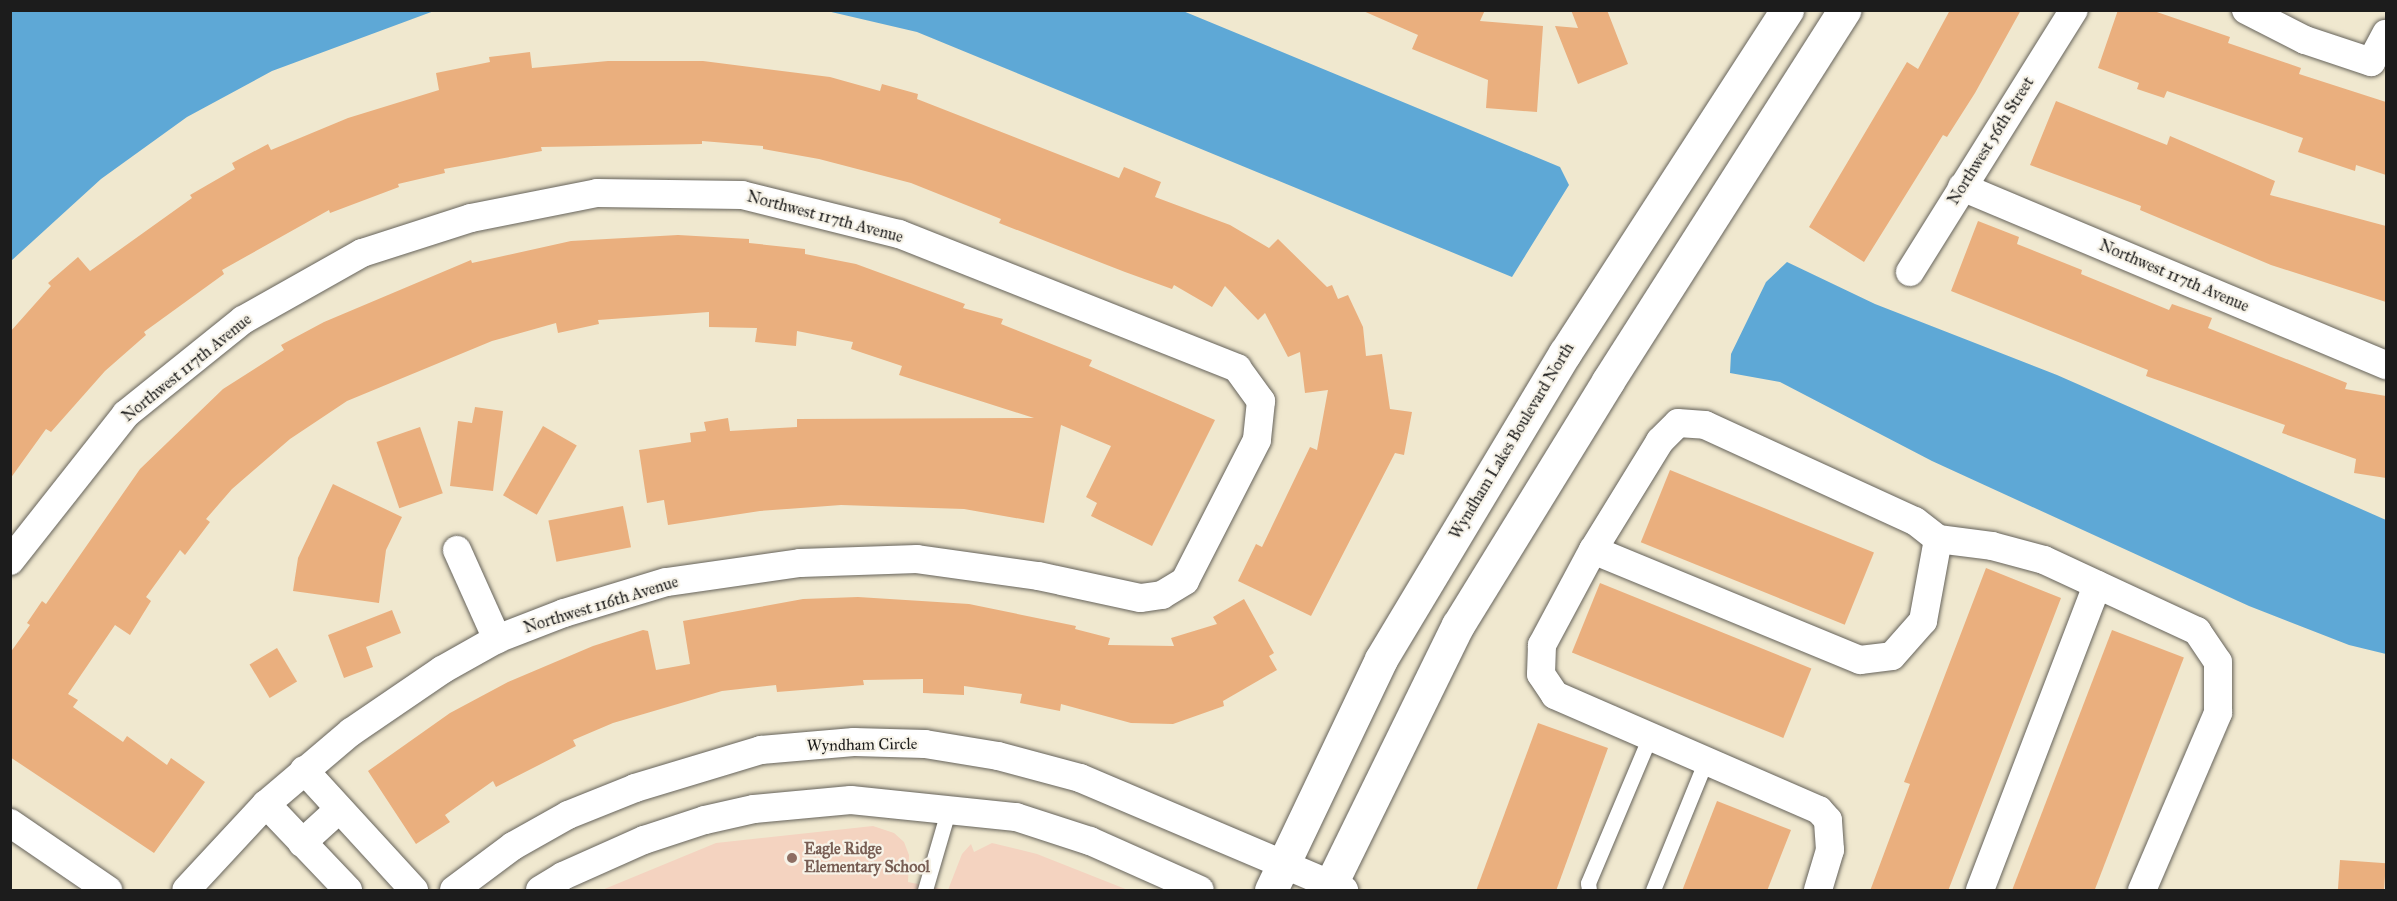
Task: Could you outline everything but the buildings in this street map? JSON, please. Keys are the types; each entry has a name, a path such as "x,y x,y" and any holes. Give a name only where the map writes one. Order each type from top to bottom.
{"street":[{"name":"Wyndham Lakes Boulevard North","path":"1277,876 1381,659 1565,353 1787,10"},
{"path":"1334,888 1458,625 1608,381 1844,10"},
{"name":"Northwest 56th Street","path":"1910,272 2074,10"},
{"path":"2246,10 2305,40 2379,64 2386,34"},
{"name":"Northwest 117th Avenue","path":"1962,187 2386,365"},
{"name":"Northwest 117th Avenue","path":"10,561 126,414 243,320 362,253 471,218 597,193 742,195 898,234 1237,368 1261,401 1257,440 1185,581 1162,595 1140,598"},
{"path":"1818,891 1830,850 1828,820 1819,810 1555,695 1541,674 1542,645 1593,550 1660,441 1678,423 1705,425 1915,521 1938,539 1992,546 2044,560 2197,631 2218,662 2218,712 2142,891"},
{"path":"1593,550 1860,660 1892,656 1923,621 1938,539"},
{"path":"457,550 497,639"},
{"name":"Northwest 116th Avenue","path":"186,891 266,804 304,770 417,685 497,639 564,613 666,582 800,563 917,559 1038,576 1140,598"},
{"path":"1980,891 2097,585"},
{"name":"Wyndham Circle","path":"454,891 513,846 549,826 635,788 761,750 854,742 925,744 998,756 1080,778 1248,851 1277,876 1334,888"},
{"path":"304,770 337,811 414,891"},
{"path":"540,891 564,876 644,840 705,820 754,809 851,800 949,808 1016,818 1090,842 1200,891"},
{"path":"266,804 348,891"},
{"path":"302,843 337,811"},
{"path":"10,823 108,891"}],"lane":[{"path":"1589,891 1588,883 1650,736"},
{"path":"1653,891 1706,760"},
{"path":"925,891 949,808"}],"shaded area":[{"name":"Eagle Ridge Elementary School","path":"873,826 894,833 904,842 909,855 908,882 948,890 602,890 716,843"},
{"path":"992,843 1037,854 1128,890 948,890 962,854 971,844 974,852"}],"water":[{"path":"11,10 434,11 272,71 187,117 101,179 11,261"},
{"path":"827,11 1183,11 1560,167 1569,185 1512,277 917,32"},
{"path":"1787,262 1875,304 2057,375 2386,520 2386,654 2349,645 2249,606 1932,461 1780,382 1730,373 1731,354 1766,282"}],"place":[{"name":"Eagle Ridge Elementary School","path":"792,858"}]}
